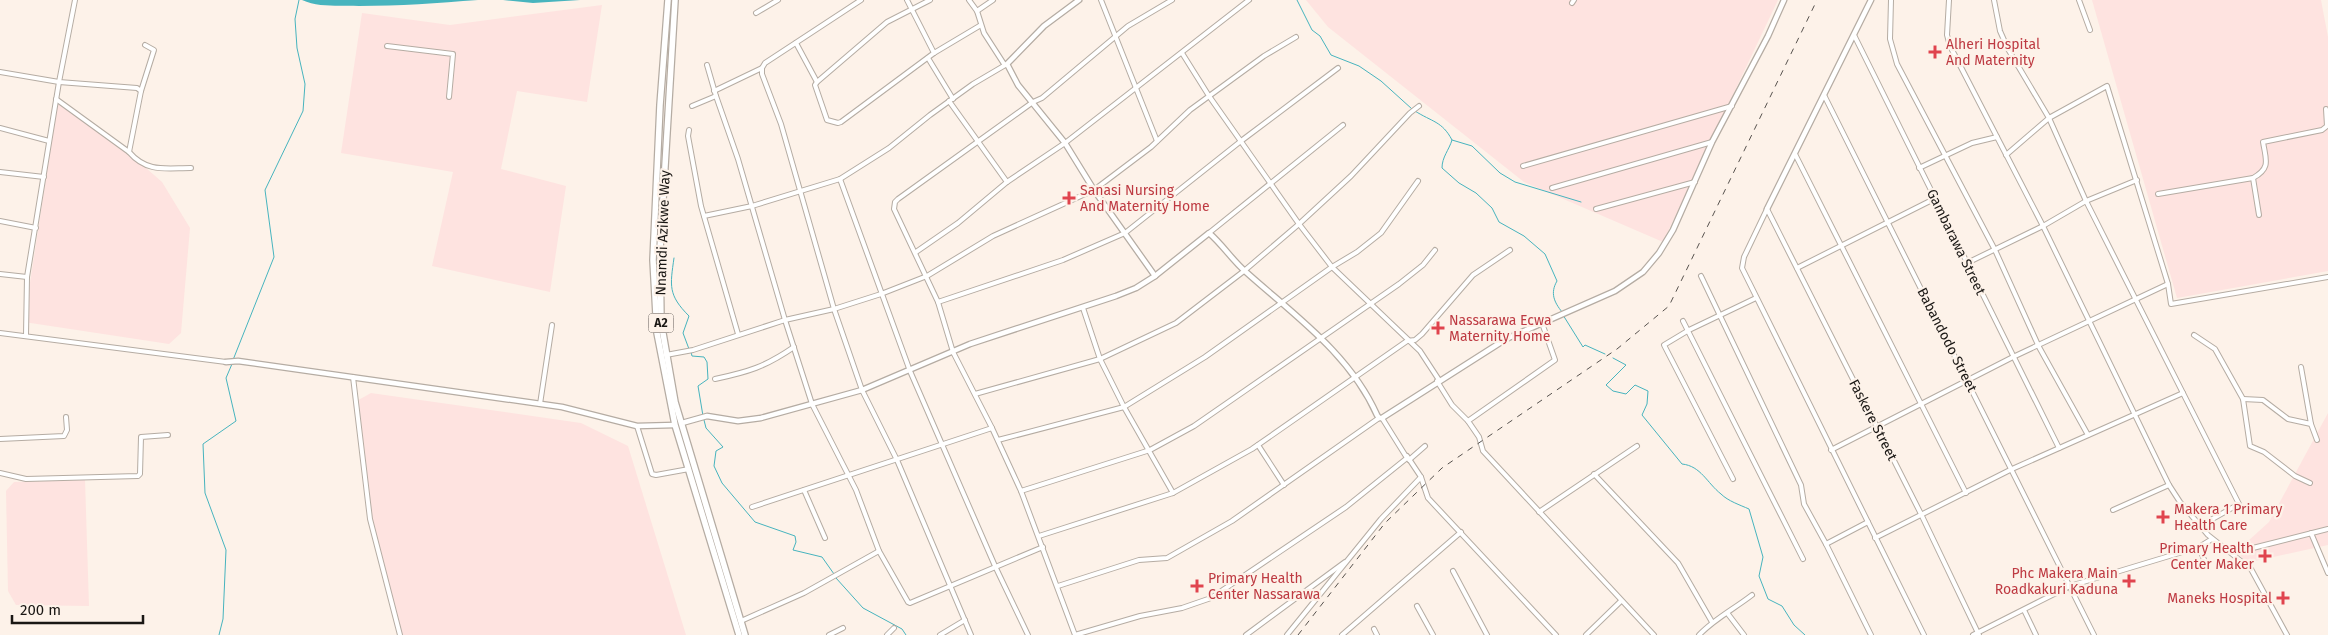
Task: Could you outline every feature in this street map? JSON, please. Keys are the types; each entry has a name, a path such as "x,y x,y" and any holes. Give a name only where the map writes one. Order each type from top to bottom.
{"highway":[{"name":"Nnamdi Azikwe Way","path":"668,0 660,105 653,285 661,358 689,469 739,635"},
{"name":"Nnamdi Azikwe Way","path":"676,0 659,275 665,355 678,424 745,635"}],"street":[{"path":"26,335 27,277 58,82 75,0"},
{"path":"756,13 778,0"},
{"path":"692,106 762,68 765,63 861,0"},
{"path":"907,0 934,53"},
{"path":"930,0 887,22 817,82 815,85 827,120 838,123 934,53 981,25"},
{"path":"969,0 977,11 981,25 1018,84 1065,143 1094,190 1155,276"},
{"path":"977,11 993,0"},
{"path":"704,216 752,206 840,179 890,148 951,100 1006,64 1044,26 1080,0"},
{"path":"1101,0 1157,141"},
{"path":"1172,0 1128,26 1042,98 1033,102 895,202 894,209 938,302 953,352 998,440 1021,491 1075,635 1140,616 1182,608 1211,598 1346,506 1404,461 1406,455"},
{"path":"916,252 958,223 1007,182 1065,143 1249,0"},
{"path":"1058,586 1139,560 1167,558 1232,521 1381,418 1506,339 1615,291 1643,272 1659,253 1673,230 1696,182 1712,142 1732,106 1784,0"},
{"path":"1871,0 1767,209 1742,263 1742,268 1924,635"},
{"path":"1891,0 1890,39 1897,64 1994,250 2039,346 2088,435"},
{"path":"1949,0 1948,41 2043,226 2169,485 2180,502 2212,539 2251,569 2286,635"},
{"path":"1994,0 1997,20 2006,43 2049,118 2086,201 2239,504 2200,526"},
{"path":"2079,0 2090,30"},
{"name":"Gambarawa Street","path":"1854,35 2059,448"},
{"path":"665,355 687,352 785,320 834,309 881,294 927,276 993,236 1094,190 1157,141 1190,110 1264,56 1296,37"},
{"path":"796,42 817,82"},
{"path":"129,152 142,91 154,50 145,45"},
{"path":"387,46 453,54 449,97"},
{"path":"1182,53 1241,142 1332,267 1420,351 1452,404 1468,421 1479,437 1483,451 1654,635"},
{"path":"928,58 951,100 1007,182"},
{"path":"707,65 738,159 785,320 812,404 848,475 879,551 908,602 910,603 950,588 995,566 1043,547"},
{"path":"762,68 762,74 781,124 802,190 834,309 862,390 897,460 971,635"},
{"path":"938,302 1063,260 1125,233 1338,68"},
{"path":"0,72 58,82 137,88 142,91"},
{"path":"2006,155 2049,118 2107,86 2168,284 2171,304 2328,277"},
{"name":"Babandodo Street","path":"1824,95 2094,635"},
{"path":"56,99 129,152 137,162 148,167 191,168"},
{"path":"975,394 1100,359 1176,323 1244,271 1299,224 1350,176 1419,106"},
{"path":"1523,166 1732,106"},
{"path":"2158,194 2253,178 2263,173 2266,167 2262,142 2322,130 2327,126 2326,109"},
{"path":"0,333 226,362 238,361 540,404 637,426 678,424 707,416 738,421 762,418 862,390 953,352 1038,320 1082,308 1136,288 1155,276 1343,125"},
{"path":"0,128 49,141"},
{"path":"689,130 688,136 704,216 738,334"},
{"path":"1919,168 1972,143 1984,142 1996,137"},
{"path":"1552,188 1712,142"},
{"path":"1795,154 1966,493"},
{"path":"0,172 44,177"},
{"path":"2253,178 2259,215"},
{"path":"840,179 910,371 995,566 1028,635"},
{"path":"1966,263 2043,226 2086,201 2136,180"},
{"path":"998,440 1124,407 1204,357 1332,267 1357,252 1381,233 1418,181"},
{"path":"1596,209 1696,182"},
{"path":"1797,268 1888,224 1934,199"},
{"name":"Faskere Street","path":"1767,209 1921,514 1978,634"},
{"path":"0,221 36,228"},
{"path":"1209,233 1244,271 1322,339 1356,376 1381,418 1421,477 1428,498 1556,635"},
{"path":"1021,491 1150,450 1194,426 1370,304 1423,265 1435,250"},
{"path":"1038,536 1173,493 1258,445 1408,341 1415,340 1473,275 1510,250"},
{"path":"0,274 27,277"},
{"path":"1701,276 1801,485 1804,504 1871,635"},
{"path":"1831,450 1968,380 2168,284"},
{"path":"1733,479 1664,345 1689,330 1756,298"},
{"path":"1082,308 1100,359 1124,407 1173,493"},
{"path":"1683,321 1803,559"},
{"path":"1468,421 1555,360 1542,323"},
{"path":"540,404 552,325"},
{"path":"2194,335 2215,349 2243,399 2250,446 2264,452 2295,476 2310,483"},
{"path":"714,379 748,372 765,366 794,347"},
{"path":"2301,367 2311,424 2317,440"},
{"path":"353,377 370,518 400,635"},
{"path":"1875,538 2012,470 2183,393"},
{"path":"2243,399 2263,400 2288,419 2311,424"},
{"path":"0,439 64,436 67,430 66,417"},
{"path":"637,426 652,474 656,475 689,469"},
{"path":"752,507 992,428"},
{"path":"0,473 26,479 138,476 140,474 141,437 168,435"},
{"path":"1258,445 1284,485"},
{"path":"1410,460 1424,446"},
{"path":"1540,512 1637,446"},
{"path":"1594,474 1678,563 1712,622"},
{"path":"1287,635 1381,519 1421,477"},
{"path":"2113,510 2169,485"},
{"path":"804,490 825,538"},
{"path":"1381,519 1385,523"},
{"path":"1826,544 1868,522"},
{"path":"2233,554 2328,530"},
{"path":"1342,635 1461,532"},
{"path":"2311,533 2328,573"},
{"path":"1973,635 2070,586 2200,547 2212,539"},
{"path":"2200,547 2205,562"},
{"path":"741,622 833,578 879,551"},
{"path":"1246,635 1349,559"},
{"path":"1453,571 1487,635"},
{"path":"1699,635 1712,622 1728,614 1752,595"},
{"path":"1586,635 1622,601"},
{"path":"1417,606 1431,634"},
{"path":"2024,610 2036,635"},
{"path":"1728,614 1744,635"},
{"path":"940,635 965,620"},
{"path":"829,635 844,628"},
{"path":"888,635 894,628"},
{"path":"1374,630 1377,635"}],"shaded area":[{"path":"1306,0 1778,0 1663,242 1524,182 1328,27"},
{"path":"2092,0 2321,0 2328,37 2328,271 2177,298"},
{"path":"602,5 587,102 517,91 501,169 566,186 550,292 432,266 453,172 341,153 362,13 450,25"},
{"path":"58,99 99,127 162,182 190,228 181,333 169,344 24,322"},
{"path":"371,393 581,423 628,446 686,635 400,635 372,520 353,403"},
{"path":"2328,413 2328,545 2246,563 2237,551 2269,522"},
{"path":"85,480 89,606 16,605 8,591 6,491 14,482"}],"water":[{"path":"302,0 478,0 359,6 323,5"},
{"path":"503,0 580,0 533,3"}],"waterway":[{"path":"233,360 274,257 265,190 303,111 305,84 297,48 295,19 299,0"},
{"path":"1297,0 1312,30 1320,36 1331,55 1359,66 1381,81 1412,109"},
{"path":"1415,111 1440,125 1452,140 1443,160 1442,168 1459,183 1476,193 1492,208 1499,222 1524,236 1545,254 1557,281 1553,293 1557,305 1562,312"},
{"path":"1452,140 1472,146 1500,173 1515,182 1581,202"},
{"path":"674,258 672,290 677,302 689,316 683,333 689,349"},
{"path":"1563,315 1583,347 1585,345 1605,354"},
{"path":"691,352 692,356 704,357 707,362 708,379 698,386 703,416"},
{"path":"1613,358 1626,365 1606,385 1613,391 1626,394 1635,385 1648,391 1647,404 1642,415 1682,464 1689,465 1699,471 1727,499 1749,509 1763,557 1759,576 1768,599 1782,606 1794,625 1805,635"},
{"path":"219,635 223,619 226,550 205,493 203,444 236,421 226,378 232,364"},
{"path":"704,420 706,428 723,447 716,451 714,466 722,483 755,522 795,536 796,542 793,550 822,557 834,574"},
{"path":"836,578 863,608 902,629 906,635"}],"railway":[{"path":"1298,635 1385,523 1442,468 1617,349 1669,306 1817,0"}],"place":[{"name":"Alheri Hospital And Maternity","path":"1935,52"},
{"name":"Sanasi Nursing And Maternity Home","path":"1069,198"},
{"name":"Nassarawa Ecwa Maternity Home","path":"1438,328"},
{"name":"Makera 1 Primary Health Care","path":"2163,517"},
{"name":"Primary Health Center Maker","path":"2265,556"},
{"name":"Phc Makera Main Roadkakuri Kaduna","path":"2129,581"},
{"name":"Primary Health Center Nassarawa","path":"1197,586"},
{"name":"Maneks Hospital","path":"2283,598"}]}
